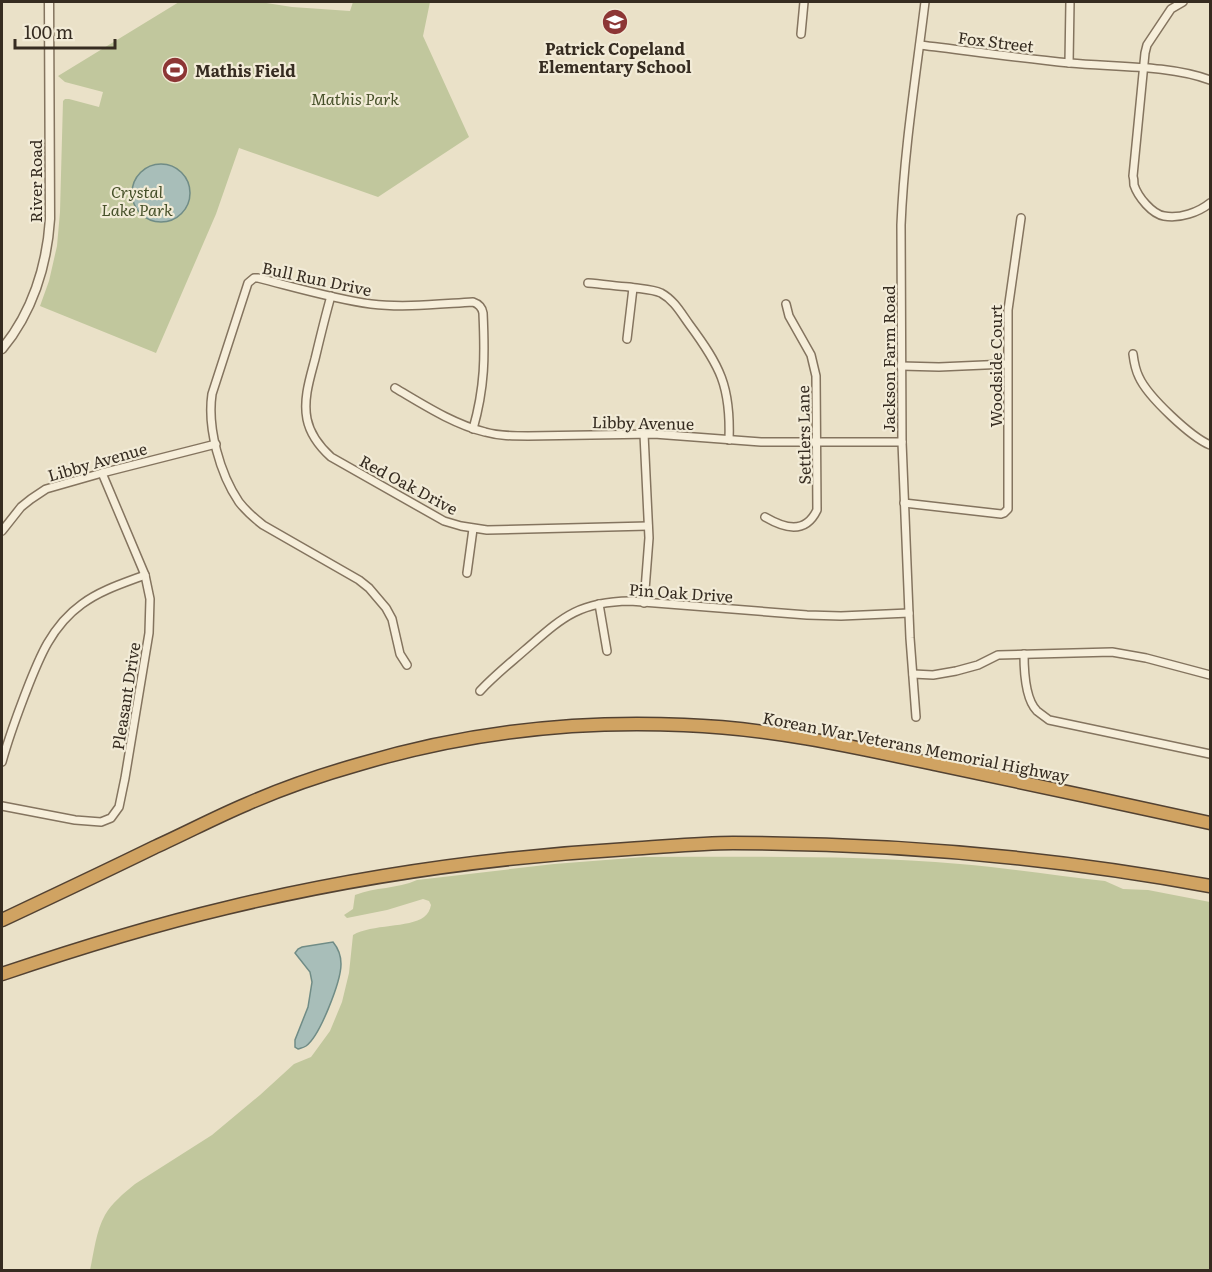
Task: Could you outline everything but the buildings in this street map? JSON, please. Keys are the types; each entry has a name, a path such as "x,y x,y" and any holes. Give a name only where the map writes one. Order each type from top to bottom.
{"highway":[{"name":"Korean War Veterans Memorial Highway","path":"2,920 243,806 314,778 444,743 584,725 686,725 764,731 845,745 1210,823"},
{"path":"2,974 68,951 227,907 429,868 589,851 732,843 904,848 1028,858 1210,886"}],"street":[{"name":"River Road","path":"2,349 29,305 40,278 49,239 48,2"},
{"path":"801,34 804,2"},
{"name":"Jackson Farm Road","path":"916,717 902,442 902,199 925,2"},
{"path":"1069,63 1071,2"},
{"path":"1183,2 1171,9 1148,45 1143,68 1134,186 1151,209 1163,216 1181,216 1199,211 1210,203"},
{"name":"Fox Street","path":"920,45 1069,63 1184,72 1210,79"},
{"name":"Woodside Court","path":"904,503 1007,512 1009,507 1007,364 1009,293 1021,218"},
{"name":"Bull Run Drive","path":"407,665 400,654 392,619 378,598 359,580 253,517 233,492 220,461 210,416 212,394 248,283 258,278 373,304 473,302 479,305 483,313 484,376 473,429"},
{"path":"588,283 659,292 674,303 716,363 727,395 729,440"},
{"path":"627,339 633,288"},
{"name":"Red Oak Drive","path":"331,296 306,395 307,419 314,436 332,457 444,521 473,529 648,526"},
{"name":"Settlers Lane","path":"765,517 791,527 804,525 813,519 817,510 816,375 809,350 789,316 786,304"},
{"path":"1134,354 1137,372 1153,398 1195,436 1210,445"},
{"path":"901,366 1007,364"},
{"name":"Libby Avenue","path":"395,388 441,414 473,429 488,433 528,436 675,435 761,442 902,442"},
{"path":"644,434 648,526 644,603"},
{"name":"Libby Avenue","path":"2,531 21,507 41,492 58,485 216,444"},
{"name":"Pleasant Drive","path":"2,806 101,822 115,814 120,802 149,633 150,598 145,575 102,473"},
{"path":"468,573 473,529"},
{"path":"2,762 38,660 53,633 83,602 145,575"},
{"name":"Pin Oak Drive","path":"480,691 496,674 554,625 576,611 599,604 644,603 841,616 909,613"},
{"path":"599,604 607,651"},
{"path":"913,674 933,675 978,665 998,655 1112,652 1137,656 1210,675"},
{"path":"1024,654 1028,692 1035,710 1049,720 1210,754"}],"green space":[{"name":"Mathis Park","path":"179,2 260,2 350,11 353,2 430,2 423,36 469,137 378,197 239,148 216,214 156,353 40,306 49,281 57,246 63,101 69,99 99,107 103,92 65,82 58,76"},
{"path":"644,857 842,858 960,864 1105,881 1123,889 1148,890 1210,902 1210,1270 90,1270 99,1228 118,1198 135,1184 212,1135 294,1064 311,1057 330,1031 342,1002 349,973 353,935 370,929 417,920 427,915 431,905 429,901 423,899 387,910 347,918 344,915 353,909 355,895 417,880 554,864"}],"water":[{"path":"161,164 172,166 185,177 190,193 188,204 177,217 161,222 150,220 137,209 132,193 134,182 145,169"},
{"path":"333,942 339,952 341,964 334,995 312,1040 306,1046 298,1049 295,1047 295,1040 308,1007 312,982 310,972 295,953 302,947"}],"place":[{"name":"Patrick Copeland Elementary School","path":"615,22"},
{"name":"Mathis Field","path":"175,70"}],"park label":[{"name":"Crystal Lake Park","path":"137,200"}]}
